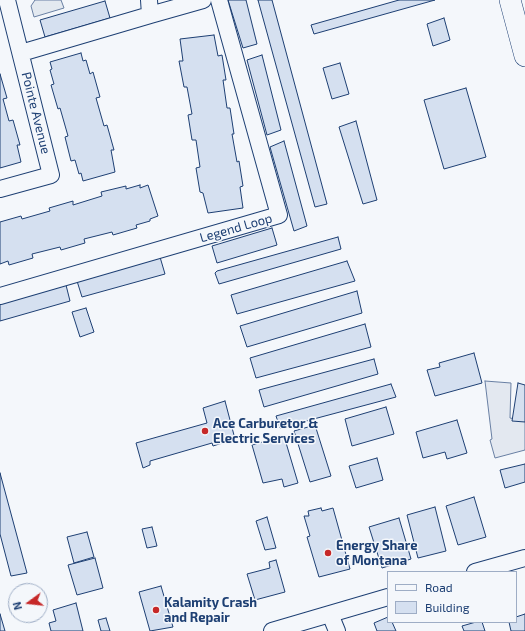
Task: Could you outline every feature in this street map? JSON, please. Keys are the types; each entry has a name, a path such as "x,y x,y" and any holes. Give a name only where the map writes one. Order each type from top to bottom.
{"main road":[{"path":"510,0 525,56"}],"street":[{"name":"Pointe Avenue","path":"0,189 51,175 7,0"},
{"path":"21,53 150,8 203,0"},
{"name":"Legend Loop","path":"0,296 279,215 219,0"},
{"path":"479,571 525,558"},
{"path":"272,631 387,597"},
{"path":"330,614 337,631"}],"shaded area":[{"path":"35,0 61,0 64,8 34,17 31,6"},
{"path":"485,381 511,383 510,418 525,421 525,450 495,458 490,440 492,439"}],"building":[{"path":"228,0 246,0 257,44 243,48"},
{"path":"258,0 272,0 327,204 315,207"},
{"path":"399,0 435,0 314,34 311,25"},
{"path":"105,1 110,18 45,37 40,20"},
{"path":"444,18 450,40 433,46 427,24"},
{"path":"214,35 218,56 222,55 226,80 223,80 227,108 230,108 234,134 232,134 237,162 239,161 243,186 240,187 243,208 208,213 203,193 200,192 196,168 200,167 196,140 192,140 188,115 192,114 187,87 184,87 179,61 183,61 180,39"},
{"path":"81,53 83,61 86,60 90,74 93,72 100,97 96,98 104,126 107,125 114,150 111,150 115,172 83,181 81,173 79,174 75,160 71,161 65,137 68,136 60,108 58,109 51,85 54,84 50,70 52,69 50,62"},
{"path":"262,55 281,130 267,135 247,60"},
{"path":"340,63 349,94 332,99 323,68"},
{"path":"0,74 7,98 3,99 9,121 13,120 20,145 17,145 21,162 0,168"},
{"path":"466,88 486,157 444,169 424,100"},
{"path":"356,121 377,200 363,204 339,127"},
{"path":"284,141 307,226 294,231 270,147"},
{"path":"140,185 140,188 148,185 158,216 150,219 150,221 136,225 137,228 113,235 112,232 84,239 85,243 61,250 60,247 32,254 33,258 9,265 8,261 0,264 0,222 21,216 22,219 50,211 49,208 73,201 73,205 102,196 101,192 126,186 126,189"},
{"path":"272,228 277,245 217,263 212,246"},
{"path":"338,237 341,249 219,284 215,273 217,271"},
{"path":"160,257 165,274 82,297 77,281"},
{"path":"347,261 355,281 237,314 231,295"},
{"path":"66,285 70,301 0,321 0,303"},
{"path":"357,291 362,313 247,347 240,326"},
{"path":"86,308 94,332 80,337 72,312"},
{"path":"365,324 371,347 256,378 250,358"},
{"path":"474,353 482,383 435,396 427,370 440,367 439,363"},
{"path":"374,359 378,374 264,407 259,390"},
{"path":"518,383 525,385 525,422 512,421"},
{"path":"391,384 396,397 280,428 276,416"},
{"name":"Ace Carburetor & Electric Services","path":"225,401 235,439 213,446 212,443 150,461 150,465 143,468 136,443 207,423 203,408"},
{"path":"386,407 394,434 352,446 345,419"},
{"path":"457,420 467,453 447,459 445,452 423,458 416,432"},
{"path":"315,425 331,476 310,482 294,431"},
{"path":"284,436 298,483 284,487 282,479 263,483 252,445"},
{"path":"377,458 383,480 356,488 349,466"},
{"path":"525,464 525,482 505,488 500,470"},
{"path":"0,473 27,573 11,576 0,534"},
{"path":"474,497 486,537 458,545 446,506"},
{"path":"435,507 446,551 418,558 407,515"},
{"name":"Energy Share of Montana","path":"321,508 322,511 333,508 350,569 319,577 307,537 310,536 304,516 309,516 308,511"},
{"path":"267,517 276,548 265,550 256,521"},
{"path":"399,518 411,559 382,568 369,527"},
{"path":"152,527 157,546 147,548 142,529"},
{"path":"87,532 94,557 74,563 67,537"},
{"path":"95,558 103,588 77,595 68,565"},
{"path":"276,560 285,592 255,600 247,574 270,568 269,562"},
{"name":"Kalamity Crash and Repair","path":"161,586 173,627 150,631 139,592"},
{"path":"76,603 83,631 51,631 49,623 56,621 53,610"},
{"path":"0,614 5,631 0,631"},
{"path":"525,614 525,631 511,631 509,623 517,623 517,617"},
{"path":"387,617 387,623 392,623 396,631 377,631 374,623"},
{"path":"106,618 110,631 101,631 98,620"},
{"path":"472,623 482,623 485,631 464,631 462,626"}],"place":[{"name":"Ace Carburetor & Electric Services","path":"205,431"},
{"name":"Energy Share of Montana","path":"328,553"},
{"name":"Kalamity Crash and Repair","path":"156,610"}]}
